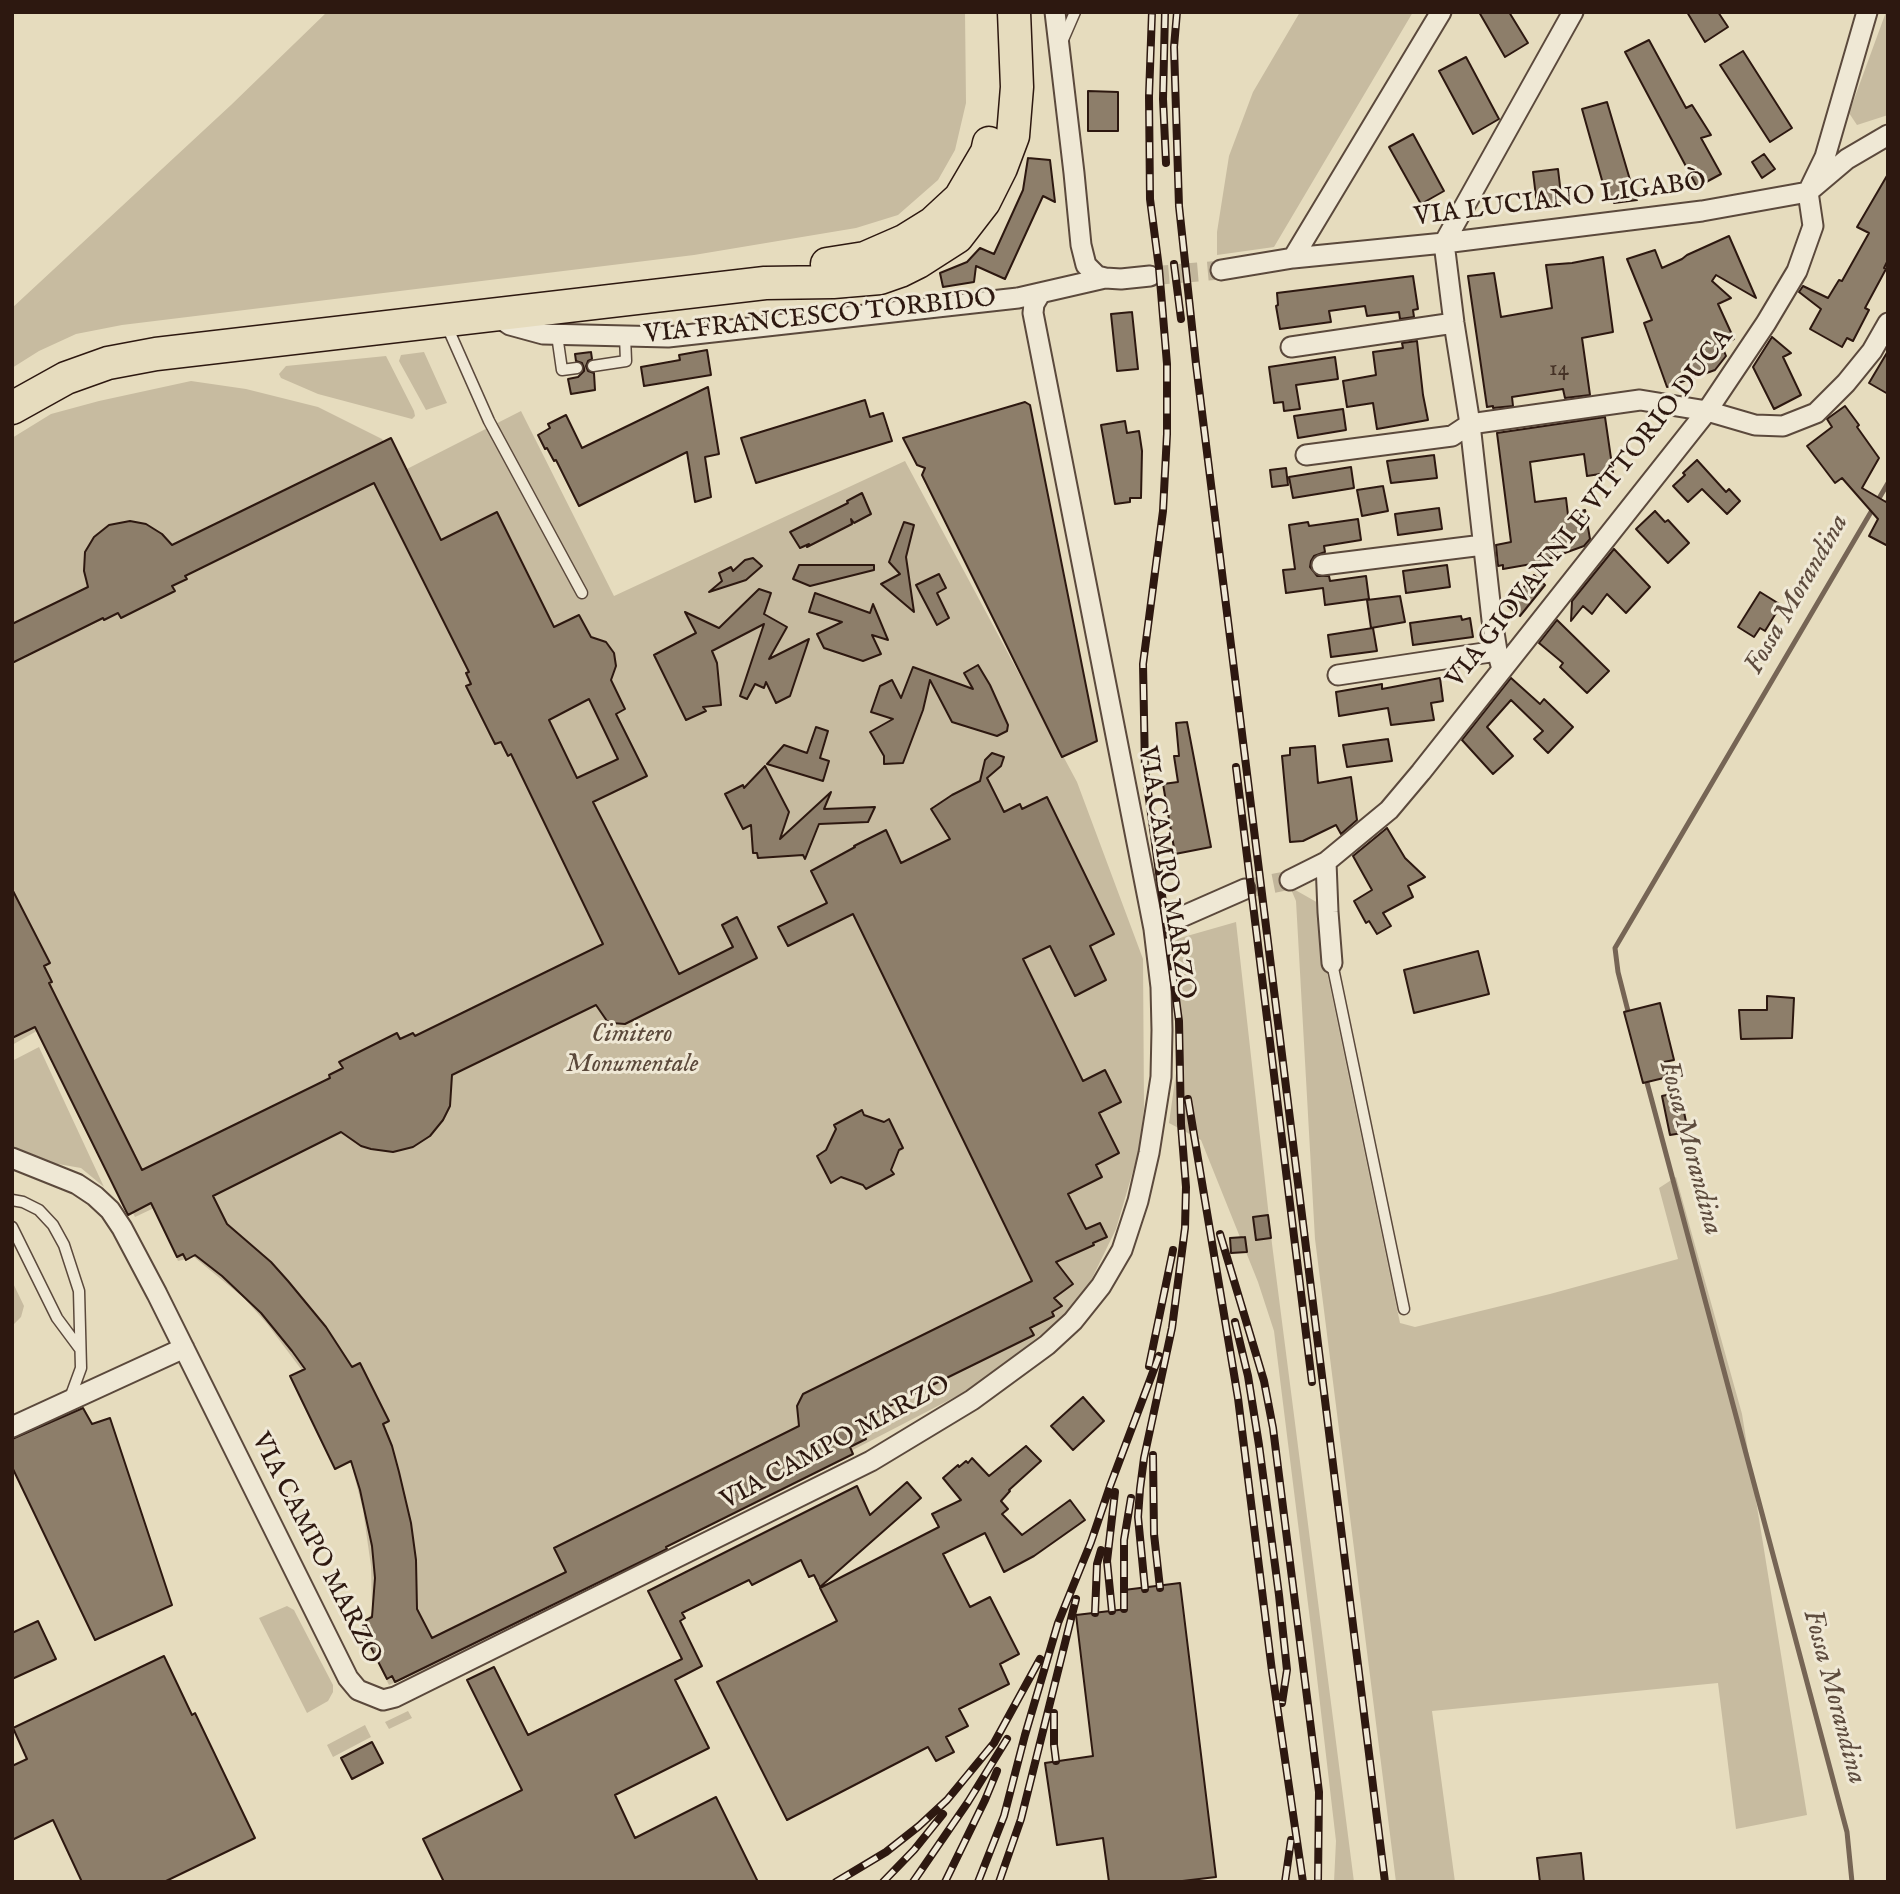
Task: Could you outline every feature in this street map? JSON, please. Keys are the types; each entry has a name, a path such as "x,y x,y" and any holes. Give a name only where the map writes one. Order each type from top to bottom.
{"main road":[{"name":"VIA FRANCESCO TORBIDO","path":"765,283 824,265 865,258 904,241 933,223 960,198 987,152 997,118 1001,84 998,12"},
{"name":"VIA FRANCESCO TORBIDO","path":"12,408 66,378 108,363 156,354 765,283 880,278 918,262 957,237 984,202 1001,169 1013,136 1017,87 1014,12"}],"street":[{"path":"1055,12 1081,245 1086,265 1097,276 1105,278 1150,276"},
{"path":"1293,258 1441,12"},
{"path":"1338,675 1499,660 1470,424 1444,243 1573,12"},
{"path":"1808,192 1825,157 1867,12"},
{"path":"1808,192 1847,159 1888,135"},
{"name":"VIA LUCIANO LIGABÒ","path":"1221,270 1293,258 1444,243 1702,211 1808,192"},
{"name":"VIA GIOVANNI E VITTORIO DUCA","path":"1290,880 1326,862 1389,810 1421,772 1499,660 1707,411 1797,271 1813,226 1808,192"},
{"name":"VIA FRANCESCO TORBIDO","path":"494,315 510,325 543,334 668,337 1018,298 1105,278"},
{"name":"VIA CAMPO MARZO","path":"12,1158 77,1184 110,1210 122,1227 348,1678 358,1690 383,1700 395,1697 871,1461 972,1400 1047,1345 1073,1321 1101,1286 1122,1250 1138,1201 1149,1153 1161,1077 1163,1030 1154,929 1033,313 1040,293"},
{"path":"1292,346 1454,323"},
{"path":"1306,455 1452,436 1470,424 1640,400 1707,411 1755,425 1783,426 1816,413 1846,383 1872,351 1888,323"},
{"path":"1322,565 1483,545"},
{"path":"1326,862 1332,963"},
{"path":"1154,929 1245,889"},
{"path":"12,1427 184,1348"}],"lane":[{"path":"1059,49 1075,12"},
{"path":"445,320 489,421 582,593"},
{"path":"557,335 562,370 577,368"},
{"path":"593,366 626,361 625,336"},
{"path":"1332,963 1404,1309"},
{"path":"12,1200 38,1210 53,1225 64,1245 79,1291 82,1368 68,1401"},
{"path":"12,1227 57,1318 81,1350"},
{"path":"12,1419 45,1412"}],"green space":[{"path":"327,12 965,12 966,103 955,150 938,180 898,215 856,228 694,255 122,325 76,334 39,351 12,368 12,308"},
{"path":"1300,12 1413,12 1274,247 1217,255 1217,232 1229,156 1253,92"},
{"path":"1886,12 1888,115 1857,125 1849,113"},
{"path":"424,352 447,403 426,410 399,361 401,355"},
{"path":"386,356 414,411 415,416 412,419 318,394 281,378 279,374 286,366"},
{"name":"Cimitero Monumentale","path":"191,381 246,389 318,407 382,439 401,472 521,411 614,596 905,461 1077,782 1143,959 1144,1108 1140,1147 1116,1229 1081,1301 984,1382 446,1661 389,1685 361,1630 372,1613 371,1566 363,1510 350,1459 304,1373 244,1298 194,1257 178,1261 154,1208 135,1217 42,1028 12,1045 12,438 51,414"},
{"path":"1290,887 1320,904 1327,972 1400,1323 1415,1327 1678,1259 1659,1188 1676,1177 1742,1414 1807,1815 1736,1829 1718,1683 1432,1711 1455,1882 1396,1882 1315,1239 1296,901"},
{"path":"1236,922 1272,1244 1354,1882 1334,1882 1336,1841 1274,1331 1258,1282 1201,1140 1169,1123 1177,1066 1179,1023 1173,940"},
{"path":"39,1047 104,1187 81,1168 29,1159 12,1151 12,1061"},
{"path":"12,1281 24,1306 21,1317 12,1326"},
{"path":"287,1606 294,1610 333,1685 328,1701 307,1713 259,1618"},
{"path":"408,1711 412,1718 389,1729 385,1722"},
{"path":"365,1725 371,1737 333,1757 327,1745"}],"building":[{"path":"1479,12 1509,12 1528,43 1505,57"},
{"path":"1687,12 1718,12 1728,27 1705,42"},
{"path":"1649,40 1686,108 1692,105 1711,135 1701,138 1721,174 1697,187 1625,52"},
{"path":"1743,51 1792,128 1770,142 1720,65"},
{"path":"1466,57 1499,119 1473,134 1439,71"},
{"path":"1088,91 1118,92 1118,131 1088,131"},
{"path":"1607,102 1637,200 1614,203 1612,196 1607,198 1582,109"},
{"path":"1413,134 1444,191 1421,204 1389,147"},
{"path":"1764,154 1775,169 1762,178 1752,162"},
{"path":"1028,158 1050,160 1055,202 1043,196 1005,279 976,266 974,282 943,287 940,273 967,262 980,248 994,254 1023,190"},
{"path":"1558,169 1562,203 1537,205 1533,172"},
{"path":"1888,174 1886,269 1865,308 1869,310 1853,341 1847,338 1842,347 1810,329 1821,309 1799,292 1803,286 1828,298 1839,280 1842,281 1869,233 1857,227"},
{"path":"1729,236 1756,298 1716,275 1712,281 1731,298 1718,304 1734,339 1722,346 1726,356 1715,370 1667,387 1644,323 1652,320 1627,259 1655,250 1662,268"},
{"path":"1603,257 1613,332 1582,338 1590,395 1565,398 1563,389 1512,397 1513,406 1487,407 1468,276 1494,273 1501,317 1552,308 1546,265"},
{"path":"1413,276 1418,309 1413,310 1414,317 1400,319 1399,312 1367,316 1365,306 1329,311 1331,322 1280,329 1277,293"},
{"path":"1132,312 1138,369 1117,371 1111,314"},
{"path":"1772,337 1791,353 1783,357 1801,395 1774,409 1753,367"},
{"path":"1417,341 1428,420 1377,429 1373,403 1347,407 1343,381 1376,375 1373,352 1403,348 1402,343"},
{"path":"707,350 711,375 644,386 641,367 680,360 679,355"},
{"path":"1888,351 1888,394 1869,383"},
{"path":"591,352 592,359 586,366 588,371 594,373 595,390 571,394 568,379 578,377 584,371 582,363 576,361 575,354"},
{"path":"1335,357 1338,379 1296,385 1300,409 1284,411 1283,402 1274,403 1269,367"},
{"path":"708,387 719,454 705,457 711,497 695,502 687,452 579,506 556,460 554,461 547,448 545,449 538,435 550,428 548,424 566,415 582,448"},
{"path":"865,400 870,417 883,413 892,441 756,483 741,438"},
{"path":"1025,402 1030,405 1097,741 1062,757 922,475 925,468 917,465 903,438"},
{"path":"1845,406 1879,458 1862,488 1886,502 1888,499 1888,546 1869,536 1878,519 1842,478 1835,483 1807,446 1832,427 1827,419"},
{"path":"1343,409 1346,430 1298,438 1294,416"},
{"path":"1605,417 1613,472 1587,476 1584,454 1530,462 1535,502 1566,498 1568,515 1585,510 1590,539 1584,546 1543,559 1543,562 1503,569 1503,565 1498,566 1496,545 1511,542 1497,433"},
{"path":"1125,421 1127,433 1139,431 1142,451 1141,498 1130,498 1130,502 1115,504 1101,425"},
{"path":"391,438 441,540 497,512 554,627 579,615 591,637 606,642 614,653 616,666 611,680 625,709 616,714 647,776 593,802 679,974 733,947 722,925 737,917 757,958 625,1024 607,1021 596,1005 452,1075 450,1106 443,1120 430,1136 413,1147 393,1152 371,1149 361,1146 341,1132 213,1196 227,1224 271,1262 288,1281 326,1327 352,1367 360,1363 389,1421 383,1424 392,1446 411,1523 416,1560 417,1609 432,1638 566,1572 554,1548 799,1426 797,1406 803,1394 1032,1281 853,914 788,946 778,927 827,903 811,871 854,846 886,830 901,863 950,839 931,809 980,781 985,760 992,753 1004,757 1001,766 987,778 1004,812 1020,804 1022,809 1047,797 1114,934 1090,946 1106,980 1075,996 1050,946 1023,959 1083,1081 1105,1070 1121,1102 1099,1113 1119,1153 1096,1165 1102,1177 1068,1194 1086,1229 1100,1223 1107,1237 1056,1262 1073,1284 1054,1298 1062,1306 1052,1312 1054,1316 1030,1328 1034,1335 857,1422 866,1439 850,1447 853,1454 666,1547 667,1549 395,1682 392,1676 387,1679 362,1630 369,1626 366,1620 372,1617 375,1578 372,1546 360,1490 351,1461 335,1469 290,1376 305,1369 261,1313 222,1276 195,1255 186,1260 183,1254 177,1257 151,1203 128,1215 35,1027 12,1038 12,889 50,963 44,966 52,982 49,983 142,1170 330,1078 329,1075 343,1068 339,1062 397,1033 400,1039 413,1033 415,1036 603,944 511,754 508,756 501,742 495,744 466,686 471,684 466,673 469,672 374,483 185,576 187,579 172,586 175,591 121,618 118,613 104,620 103,618 12,663 12,624 88,587 84,571 85,552 94,537 109,525 130,521 146,524 162,534 172,545","holes":["589,699 618,759 577,778 549,720"]},
{"path":"1434,455 1437,478 1391,483 1387,461"},
{"path":"1697,460 1726,492 1729,489 1740,501 1727,514 1702,489 1688,502 1673,486"},
{"path":"1351,467 1354,488 1293,498 1289,477"},
{"path":"1286,468 1288,485 1272,487 1270,470"},
{"path":"1383,486 1388,511 1362,516 1357,490"},
{"path":"862,493 871,514 854,523 851,519 852,524 800,548 790,532 848,503 847,501"},
{"path":"1439,508 1442,529 1398,535 1395,514"},
{"path":"1655,511 1665,522 1668,520 1689,543 1668,563 1636,529"},
{"path":"1358,519 1361,540 1324,546 1325,552 1314,556 1310,567 1317,576 1329,576 1330,581 1366,576 1369,599 1325,605 1323,588 1286,593 1283,570 1295,569 1289,525 1308,522 1309,526"},
{"path":"904,522 914,525 906,557 914,612 881,584 900,574 889,562"},
{"path":"1614,549 1650,587 1626,613 1607,594 1592,614 1583,606 1571,621 1572,601"},
{"path":"753,558 762,566 746,580 709,592 722,581 719,573 731,567 733,571 745,560"},
{"path":"799,565 874,565 874,570 810,586 793,579"},
{"path":"1447,565 1450,587 1406,593 1403,571"},
{"path":"939,574 946,588 937,593 949,618 937,625 916,585"},
{"path":"1534,575 1545,585 1520,616 1508,606"},
{"path":"759,589 771,593 764,614 787,627 769,659 809,639 790,696 776,703 766,682 764,688 755,684 747,699 740,696 764,624 712,651 717,663 721,705 703,707 706,711 686,720 654,655 696,633 685,612 719,628"},
{"path":"1760,592 1781,605 1765,631 1760,628 1754,637 1738,627"},
{"path":"815,593 870,613 873,604 888,640 872,635 881,654 863,661 824,648 817,634 842,622 809,612"},
{"path":"1400,596 1405,622 1371,628 1367,600"},
{"path":"1461,616 1462,620 1470,618 1473,637 1413,645 1410,623"},
{"path":"1557,620 1609,671 1587,693 1560,667 1563,663 1539,643"},
{"path":"1373,628 1377,651 1331,657 1328,635"},
{"path":"978,665 1008,725 1007,731 997,736 952,722 930,680 923,710 903,763 884,764 884,756 870,732 893,719 871,712 880,686 892,680 901,698 913,667 973,689 964,673"},
{"path":"1440,678 1443,701 1431,703 1434,720 1391,725 1388,708 1339,716 1336,692 1382,684 1382,689"},
{"path":"1511,678 1540,704 1544,699 1573,727 1548,753 1534,739 1543,731 1511,700 1487,727 1513,756 1493,774 1462,740"},
{"path":"1187,722 1211,847 1175,854 1163,784 1178,782 1174,756 1179,756 1176,723"},
{"path":"816,727 828,731 820,758 829,761 823,781 767,764 784,745 807,753"},
{"path":"1388,739 1392,761 1347,767 1343,745"},
{"path":"1315,746 1318,783 1351,777 1357,820 1341,834 1336,825 1303,841 1290,842 1282,756 1290,755 1290,748"},
{"path":"765,766 789,812 780,839 831,792 824,809 875,807 868,822 819,824 805,859 803,855 758,858 757,853 753,853 751,825 743,829 725,794 743,785 744,788"},
{"path":"1387,828 1405,858 1425,877 1408,886 1413,897 1383,913 1391,926 1377,934 1369,921 1366,923 1354,901 1372,890 1353,856"},
{"path":"1478,951 1489,994 1414,1013 1404,970"},
{"path":"1767,996 1794,998 1792,1038 1741,1039 1739,1010 1767,1010"},
{"path":"1660,1003 1674,1060 1664,1062 1668,1077 1643,1083 1624,1012"},
{"path":"1680,1092 1688,1132 1670,1135 1662,1096"},
{"path":"862,1110 864,1115 884,1122 889,1119 903,1148 899,1150 891,1170 894,1174 866,1189 863,1185 841,1177 831,1183 817,1156 826,1150 836,1129 834,1125"},
{"path":"1268,1215 1271,1238 1256,1240 1253,1217"},
{"path":"1245,1237 1247,1252 1231,1253 1230,1238"},
{"path":"1083,1397 1104,1421 1073,1450 1051,1426"},
{"path":"83,1408 92,1424 110,1418 172,1605 95,1640 12,1467 12,1439"},
{"path":"1026,1446 1041,1461 1009,1490 1001,1501 1008,1509 1002,1514 1022,1535 1070,1500 1085,1520 1034,1556 1004,1572 985,1533 943,1554 970,1607 990,1597 1019,1654 1000,1664 1009,1684 959,1709 968,1726 946,1737 954,1752 936,1761 928,1747 787,1820 717,1682 837,1621 820,1588 939,1527 932,1514 961,1500 943,1478 958,1465 959,1467 966,1461 968,1463 972,1458 989,1476"},
{"path":"907,1482 921,1498 820,1587 814,1575 809,1577 801,1560 752,1585 749,1580 682,1613 685,1618 680,1621 702,1666 675,1680 709,1748 615,1795 635,1838 716,1797 758,1882 444,1882 423,1839 522,1790 467,1680 494,1667 528,1735 682,1659 648,1591 857,1486 870,1515"},
{"path":"1180,1583 1216,1877 1174,1882 1109,1882 1103,1838 1057,1845 1045,1763 1093,1756 1076,1615 1127,1609 1124,1590"},
{"path":"38,1621 56,1659 12,1679 12,1633"},
{"path":"164,1656 192,1715 195,1713 255,1838 164,1882 82,1882 53,1820 12,1840 12,1766 27,1759 13,1728"},
{"path":"372,1742 383,1763 352,1779 341,1758"},
{"path":"1581,1853 1584,1882 1540,1882 1537,1858"}],"waterway":[{"name":"Fossa Morandina","path":"1629,1015 1615,948 1888,483"},
{"name":"Fossa Morandina","path":"1645,1075 1847,1832 1852,1882"}],"tunnel":[{"path":"1150,276 1221,270"},
{"path":"1245,889 1290,880"}],"railway":[{"path":"1145,1589 1138,1517 1140,1489 1144,1458 1172,1328 1185,1228 1186,1187 1181,1124 1179,1021 1145,769 1143,664 1163,511 1167,434 1167,364 1150,199 1149,96 1152,12"},
{"path":"1165,12 1163,99 1166,163"},
{"path":"1177,12 1174,47 1179,206 1196,364 1385,1882"},
{"path":"1174,264 1181,319"},
{"path":"1236,767 1312,1382"},
{"path":"1188,1099 1238,1398 1272,1671 1303,1882"},
{"path":"1220,1234 1264,1381 1273,1428 1319,1792 1318,1882"},
{"path":"1149,1366 1173,1250"},
{"path":"1235,1322 1248,1376 1279,1595 1287,1670 1282,1703"},
{"path":"978,1882 1004,1816 1058,1623 1091,1542 1159,1356"},
{"path":"1153,1455 1154,1534 1160,1588"},
{"path":"1112,1611 1107,1561 1115,1492"},
{"path":"1124,1609 1124,1540 1131,1498"},
{"path":"1095,1613 1097,1564 1101,1550"},
{"path":"999,1882 1021,1819 1076,1599"},
{"path":"836,1882 886,1852 947,1800 994,1743 1040,1659"},
{"path":"1054,1713 1056,1761"},
{"path":"913,1882 1007,1739"},
{"path":"945,1882 997,1771"},
{"path":"883,1882 943,1814"},
{"path":"1285,1882 1291,1840"}]}
